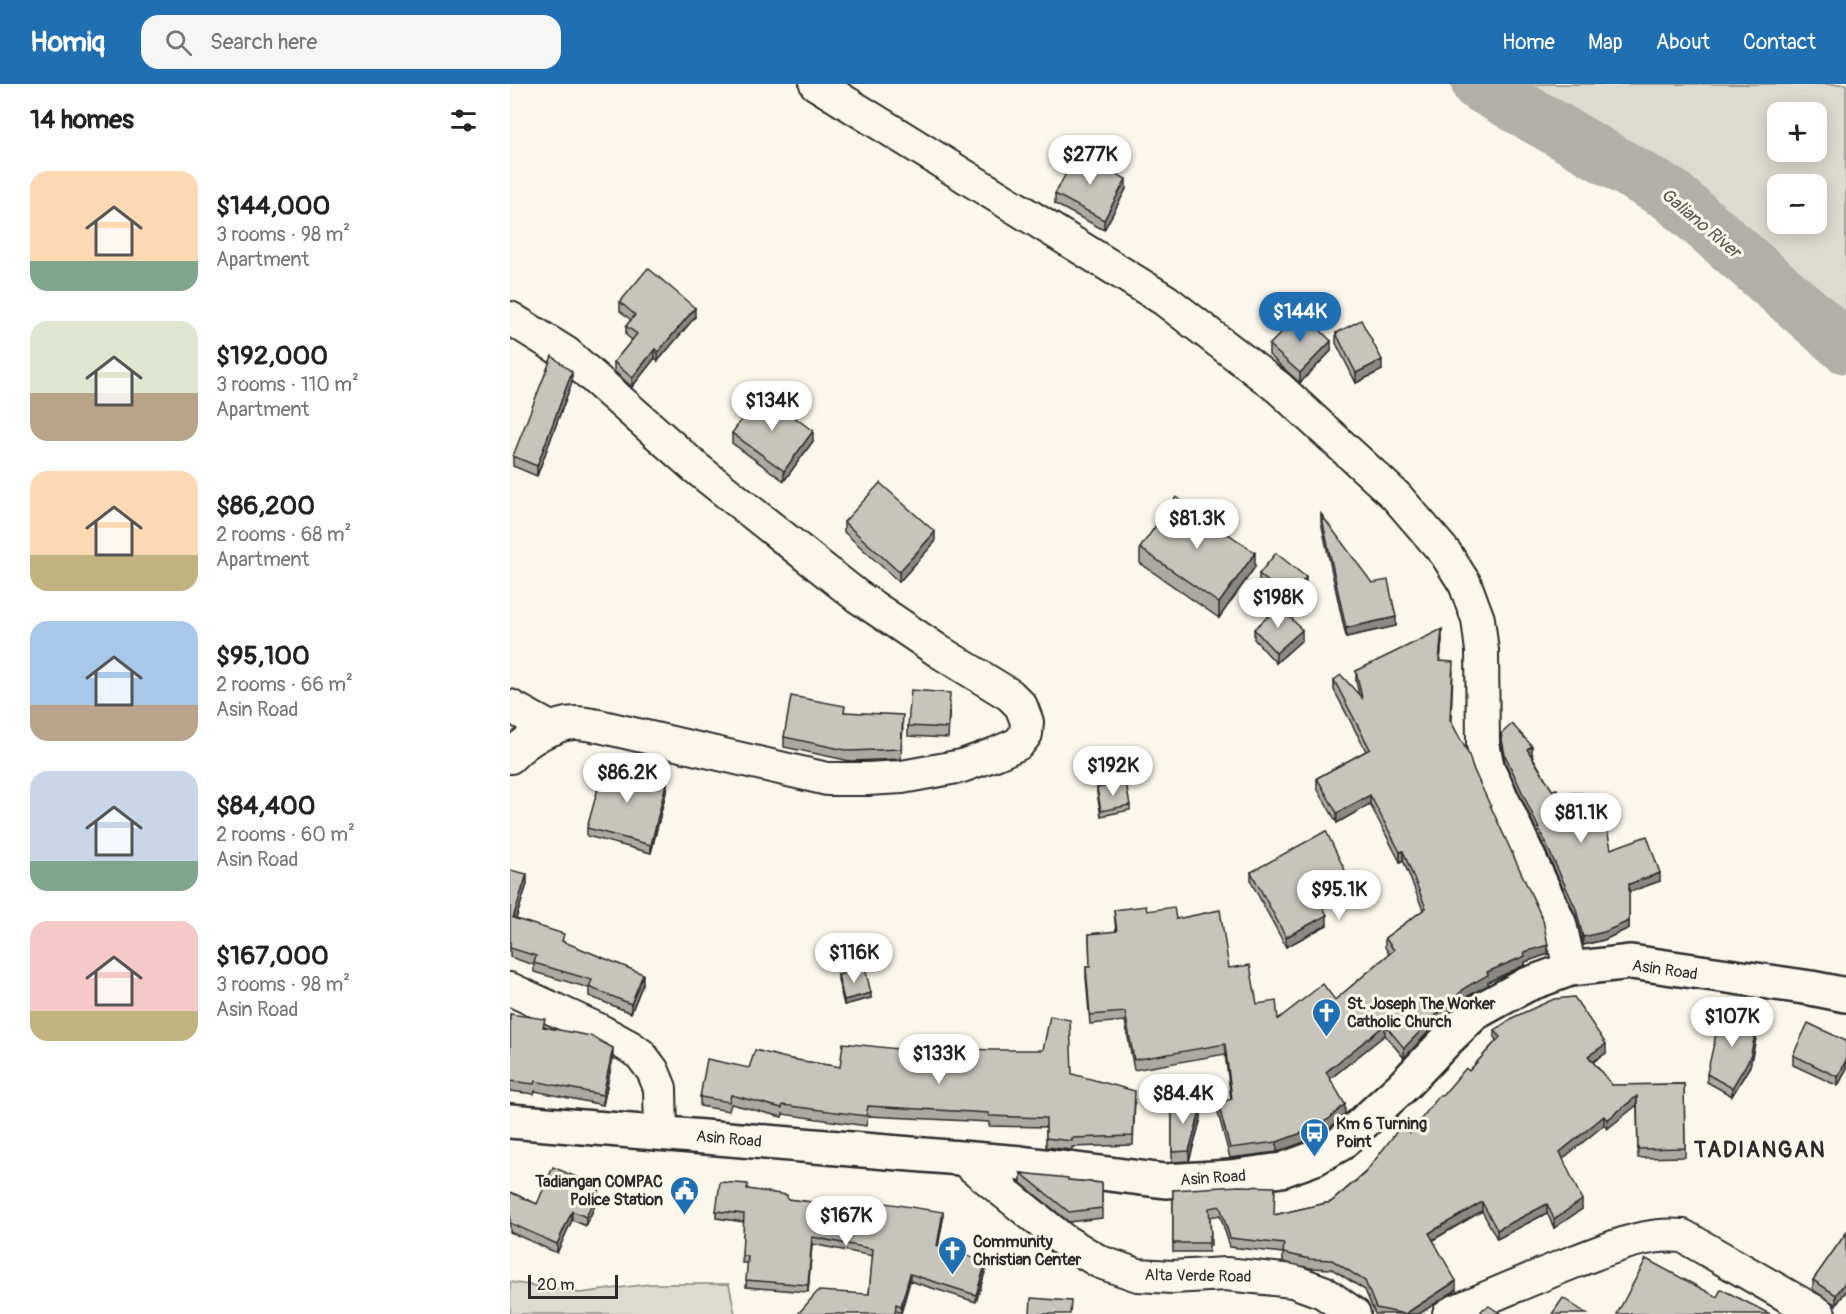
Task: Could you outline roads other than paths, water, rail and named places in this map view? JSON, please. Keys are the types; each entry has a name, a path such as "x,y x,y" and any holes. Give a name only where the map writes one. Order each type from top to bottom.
{"main road":[{"name":"Asin Road","path":"510,1122 661,1132 1021,1162 1165,1180 1230,1177 1282,1170 1315,1158 1340,1144 1403,1086 1475,1013 1526,985 1570,969 1631,962 1846,995"}],"street":[{"path":"816,84 1165,300 1279,388 1396,496 1446,554 1465,584 1478,619 1482,651 1483,744 1488,768 1560,924 1570,969"},
{"path":"510,318 566,352 696,468 857,596 1010,696 1021,706 1027,722 1026,734 1018,744 962,766 902,777 827,779 599,726 574,723 552,729 518,748 510,757"},
{"path":"510,706 552,729"},
{"path":"510,990 597,1029 641,1055 653,1071 660,1088 661,1132"},
{"name":"Alta Verde Road","path":"962,1158 1064,1240 1100,1262 1138,1275 1172,1277 1227,1274 1293,1281 1323,1292 1354,1314"},
{"path":"1449,1314 1533,1278 1626,1243 1662,1234 1683,1236 1819,1314"}],"waterway":[{"name":"Galiano River","path":"1478,84 1671,195 1846,347"}],"place":[{"name":"St. Joseph The Worker Catholic Church","path":"1326,1038"},
{"name":"Km 6 Turning Point","path":"1315,1158"},
{"name":"Tadiangan COMPAC Police Station","path":"684,1216"},
{"name":"Community Christian Center","path":"952,1276"}],"district":[{"name":"TADIANGAN","path":"1760,1149"}]}
